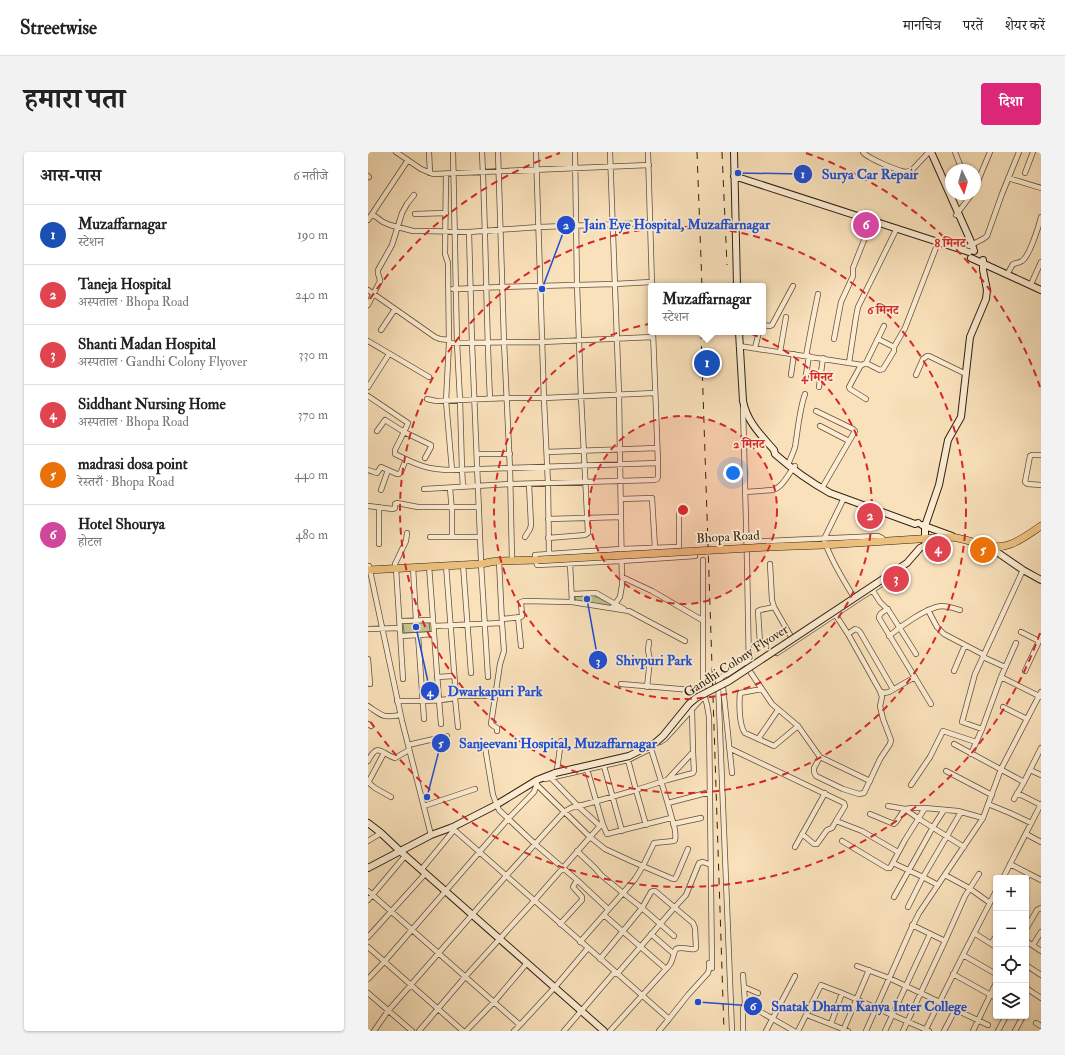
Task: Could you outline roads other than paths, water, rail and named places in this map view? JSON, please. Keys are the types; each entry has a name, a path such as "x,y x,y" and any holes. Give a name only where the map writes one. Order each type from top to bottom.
{"main road":[{"path":"1008,547 1041,526"},
{"path":"993,548 1008,547 1020,543 1041,529"},
{"name":"Bhopa Road","path":"369,568 481,562 491,563 496,561 767,547 825,542 925,542 941,538 966,539 993,548"},
{"name":"Bhopa Road","path":"395,566 413,567 481,562"}],"street":[{"path":"396,152 430,173 446,174 499,170 575,169 649,165"},
{"path":"429,152 430,173"},
{"path":"452,152 454,173 455,289 463,487"},
{"path":"482,152 490,399"},
{"path":"498,152 504,342 510,454 512,560"},
{"path":"536,152 547,452 549,554"},
{"path":"548,538 586,535 588,533 577,285 575,152"},
{"path":"610,152 622,517 621,594 614,606"},
{"path":"648,152 652,283"},
{"path":"734,152 737,283"},
{"path":"863,152 864,154 893,168 906,172 912,170 929,152 957,214 971,252"},
{"path":"955,152 960,164"},
{"path":"981,174 990,152"},
{"path":"971,252 987,236 1019,152"},
{"path":"1025,173 1033,152"},
{"path":"368,220 408,160"},
{"path":"446,174 445,254 448,263 449,289 449,342 446,400 452,470"},
{"path":"734,178 971,252 983,262 1041,290"},
{"path":"1008,178 1041,188"},
{"path":"368,305 380,281 378,270 392,245 402,213 414,195"},
{"path":"957,214 968,200"},
{"path":"415,214 446,213"},
{"path":"372,214 383,222 398,228 413,231 469,232 576,225 650,223"},
{"path":"1009,271 1013,264 1022,261 1026,257 1033,242 1041,217"},
{"path":"834,339 841,302 854,276 853,268 871,221"},
{"path":"896,229 937,245 971,252"},
{"path":"849,363 858,307 896,229"},
{"path":"469,232 474,399 481,562 488,677"},
{"path":"739,346 863,364 880,370 884,369 904,328 937,245"},
{"path":"983,262 1009,271 1041,286"},
{"path":"925,542 925,526 939,486 948,440 961,417 970,337 986,299 987,294 983,262"},
{"path":"1032,282 1041,262"},
{"path":"449,289 648,284"},
{"path":"766,325 772,325 793,286"},
{"path":"368,290 435,337 449,342 542,342 617,338 648,335"},
{"path":"805,381 812,324 818,294"},
{"path":"381,330 395,309"},
{"path":"780,352 786,317"},
{"path":"866,399 849,387 878,339 884,326"},
{"path":"424,489 511,484 656,480 658,477 658,463 654,394 653,335"},
{"path":"739,335 743,401 749,670 772,704 798,726 820,757 870,781"},
{"path":"755,348 758,335"},
{"path":"878,339 894,347"},
{"path":"368,341 429,377"},
{"path":"368,387 389,354"},
{"path":"791,375 794,354"},
{"path":"916,375 923,359 927,356 966,374"},
{"path":"819,387 824,358"},
{"path":"427,399 434,401 654,394"},
{"path":"745,492 773,490 777,489 781,484 791,466 805,394"},
{"path":"368,396 408,422 395,454 426,468 440,470 510,469 658,463"},
{"path":"743,401 749,420 774,450 778,451 791,466 823,487 844,498 915,524 918,523"},
{"path":"816,411 854,430 823,487"},
{"path":"377,431 385,420 404,432 431,445 425,458"},
{"path":"820,426 849,441"},
{"path":"547,452 657,448"},
{"path":"477,454 510,454"},
{"path":"1041,455 1030,456 1025,482 1028,484 1041,485"},
{"path":"368,470 377,473 380,467 399,474 406,459"},
{"path":"381,490 388,470"},
{"path":"525,537 531,525 529,484"},
{"path":"823,487 917,521 925,526 960,539"},
{"path":"450,488 452,537"},
{"path":"621,499 652,498 655,548"},
{"path":"844,498 825,542 847,587 856,601"},
{"path":"368,506 393,509 395,508 395,504 418,507 479,507"},
{"path":"379,507 379,544"},
{"path":"678,557 679,510"},
{"path":"548,519 622,517"},
{"path":"403,679 395,566 406,542 407,533"},
{"path":"430,537 480,536"},
{"path":"747,542 825,542"},
{"name":"Gandhi Colony Flyover","path":"554,774 629,756 643,750 667,732 689,704 696,698 729,681 907,563 925,542"},
{"path":"679,547 621,549 535,555 538,565 695,556"},
{"path":"1007,558 1008,547"},
{"path":"993,548 1023,570 1041,580"},
{"path":"703,560 703,693 707,705 708,717 712,968"},
{"path":"496,561 504,649 500,664 492,724 497,728 497,731"},
{"path":"723,687 873,591 889,580 907,563"},
{"path":"463,564 471,673"},
{"path":"570,564 572,602"},
{"path":"770,564 772,600 774,607 794,642"},
{"path":"446,565 458,727"},
{"path":"429,566 441,724"},
{"path":"413,567 416,620"},
{"path":"369,568 400,715 431,835"},
{"path":"982,729 962,721 975,674 1023,570"},
{"path":"622,577 652,591 703,621"},
{"path":"873,591 880,602 888,609 916,654"},
{"path":"572,594 596,593 614,606"},
{"path":"434,626 485,624 522,616 521,604 523,601 572,602 614,606 630,611 685,641"},
{"path":"889,636 928,610 936,607 946,606 960,610"},
{"path":"760,643 758,611 774,607"},
{"path":"888,609 879,617 931,704"},
{"path":"928,610 933,620 944,634 1005,667"},
{"path":"820,757 814,768 816,776 861,794 865,791 891,740 880,706 882,697 880,691 836,614"},
{"path":"518,617 521,646"},
{"path":"400,621 433,620"},
{"path":"368,629 400,628"},
{"path":"848,634 855,629 860,632 893,689"},
{"path":"1021,632 1040,639 1025,671"},
{"path":"401,636 434,634"},
{"path":"418,635 424,719"},
{"path":"647,687 650,660 648,642"},
{"path":"971,754 1016,643"},
{"path":"954,671 965,645"},
{"path":"368,659 370,684"},
{"path":"732,1031 718,680 749,660"},
{"path":"437,677 454,676"},
{"path":"723,676 732,773"},
{"path":"880,691 886,693 915,677"},
{"path":"866,1031 912,925 983,818 1001,769 1040,695 1001,677"},
{"path":"622,684 703,693"},
{"path":"762,689 741,692 740,694 742,729 745,733 774,746 798,726"},
{"path":"554,774 604,766 628,760 651,749 665,739 692,709 703,693"},
{"path":"397,701 439,700 455,697 485,696"},
{"path":"368,706 384,716 389,717 400,715"},
{"path":"1003,707 1027,719"},
{"path":"374,1031 388,1011 564,812 577,805 636,790 693,773 692,709"},
{"path":"758,739 778,710"},
{"path":"911,785 930,757 943,732 976,742"},
{"path":"368,760 374,751 380,751 395,758 408,748 447,736"},
{"path":"561,741 554,774 577,805 602,826 607,834 671,818"},
{"path":"954,744 1024,782"},
{"path":"485,747 493,795 498,810 608,909"},
{"path":"729,748 844,803 845,805 832,828 827,830 816,844 802,834"},
{"path":"1014,799 1041,748"},
{"path":"580,942 635,879 654,843 676,840 668,803 651,749"},
{"path":"667,780 693,752"},
{"path":"384,753 369,783 370,786 391,797"},
{"path":"368,868 431,835 453,829 554,774 617,758"},
{"path":"628,760 646,825"},
{"path":"604,766 622,830"},
{"path":"587,769 602,826"},
{"path":"1030,770 1041,775"},
{"path":"946,771 992,795"},
{"path":"537,783 564,812 605,849 643,866 674,879 688,849"},
{"path":"368,979 446,892 508,819 534,792 537,783"},
{"path":"424,806 475,790"},
{"path":"668,803 710,792"},
{"path":"795,847 825,793"},
{"path":"1004,875 1041,805 1017,793"},
{"path":"988,804 1031,823"},
{"path":"888,806 905,809 926,808 961,812 983,818"},
{"path":"842,841 887,868 890,868 912,828 926,808"},
{"path":"905,809 964,847"},
{"path":"870,814 894,824 905,809"},
{"path":"894,897 944,810"},
{"path":"908,907 923,877 961,812"},
{"path":"673,824 700,818"},
{"path":"836,821 862,831 898,852"},
{"path":"368,823 604,1031"},
{"path":"419,1031 577,851 602,826"},
{"path":"453,829 669,1019"},
{"path":"368,937 391,912 423,872 453,829"},
{"path":"368,841 381,833"},
{"path":"1026,834 1041,842"},
{"path":"577,851 601,875 674,936"},
{"path":"368,900 405,856"},
{"path":"564,1031 613,974 617,974 687,893 700,863 703,862 711,865"},
{"path":"893,863 938,885"},
{"path":"1010,864 1041,880"},
{"path":"945,874 969,888 990,903"},
{"path":"903,1031 965,896 978,874"},
{"path":"560,924 582,900 582,897 573,887 577,880"},
{"path":"368,891 520,1025"},
{"path":"600,959 642,908 653,891 655,891 694,925 696,948 678,948 675,950 672,963 610,1031"},
{"path":"798,1031 821,985 926,1030 962,955 993,898"},
{"path":"1029,924 1037,910 1041,908"},
{"path":"604,915 666,969"},
{"path":"912,925 945,941"},
{"path":"1033,945 1041,932"},
{"path":"974,933 993,944"},
{"path":"651,934 674,954"},
{"path":"885,1031 930,934"},
{"path":"1029,943 1041,951"},
{"path":"368,947 463,1031"},
{"path":"514,1031 555,987 588,948"},
{"path":"962,955 993,972"},
{"path":"659,1031 708,973 710,958"},
{"path":"466,1031 494,1002 527,963"},
{"path":"857,966 907,986 988,1025"},
{"path":"1029,967 1041,975"},
{"path":"807,1015 845,1030 856,999 869,970"},
{"path":"953,974 993,996"},
{"path":"743,975 745,1003 743,1009 743,1031"},
{"path":"766,1031 795,976"},
{"path":"744,987 758,993"},
{"path":"973,1031 993,989"},
{"path":"1029,990 1041,998"},
{"path":"368,993 412,1031"},
{"path":"831,1024 842,993"},
{"path":"745,1003 794,1031"},
{"path":"944,1031 955,1010"},
{"path":"998,1031 1004,1019"},
{"path":"1015,1031 1021,1019"},
{"path":"1036,1023 1041,1026"}],"railway":[{"path":"697,152 702,283"},
{"path":"722,152 727,265"},
{"path":"701,335 724,1031"}],"place":[{"name":"Surya Car Repair","path":"738,173"},
{"name":"Hotel Shourya","path":"866,225"},
{"name":"Jain Eye Hospital, Muzaffarnagar","path":"542,289"},
{"name":"Muzaffarnagar","path":"707,363"},
{"name":"Taneja Hospital","path":"870,516"},
{"name":"Siddhant Nursing Home","path":"938,549"},
{"name":"madrasi dosa point","path":"983,550"},
{"name":"Shanti Madan Hospital","path":"896,579"},
{"name":"Shivpuri Park","path":"587,599"},
{"name":"Dwarkapuri Park","path":"416,627"},
{"name":"Sanjeevani Hospital, Muzaffarnagar","path":"427,797"},
{"name":"Snatak Dharm Kanya Inter College","path":"698,1002"}]}
